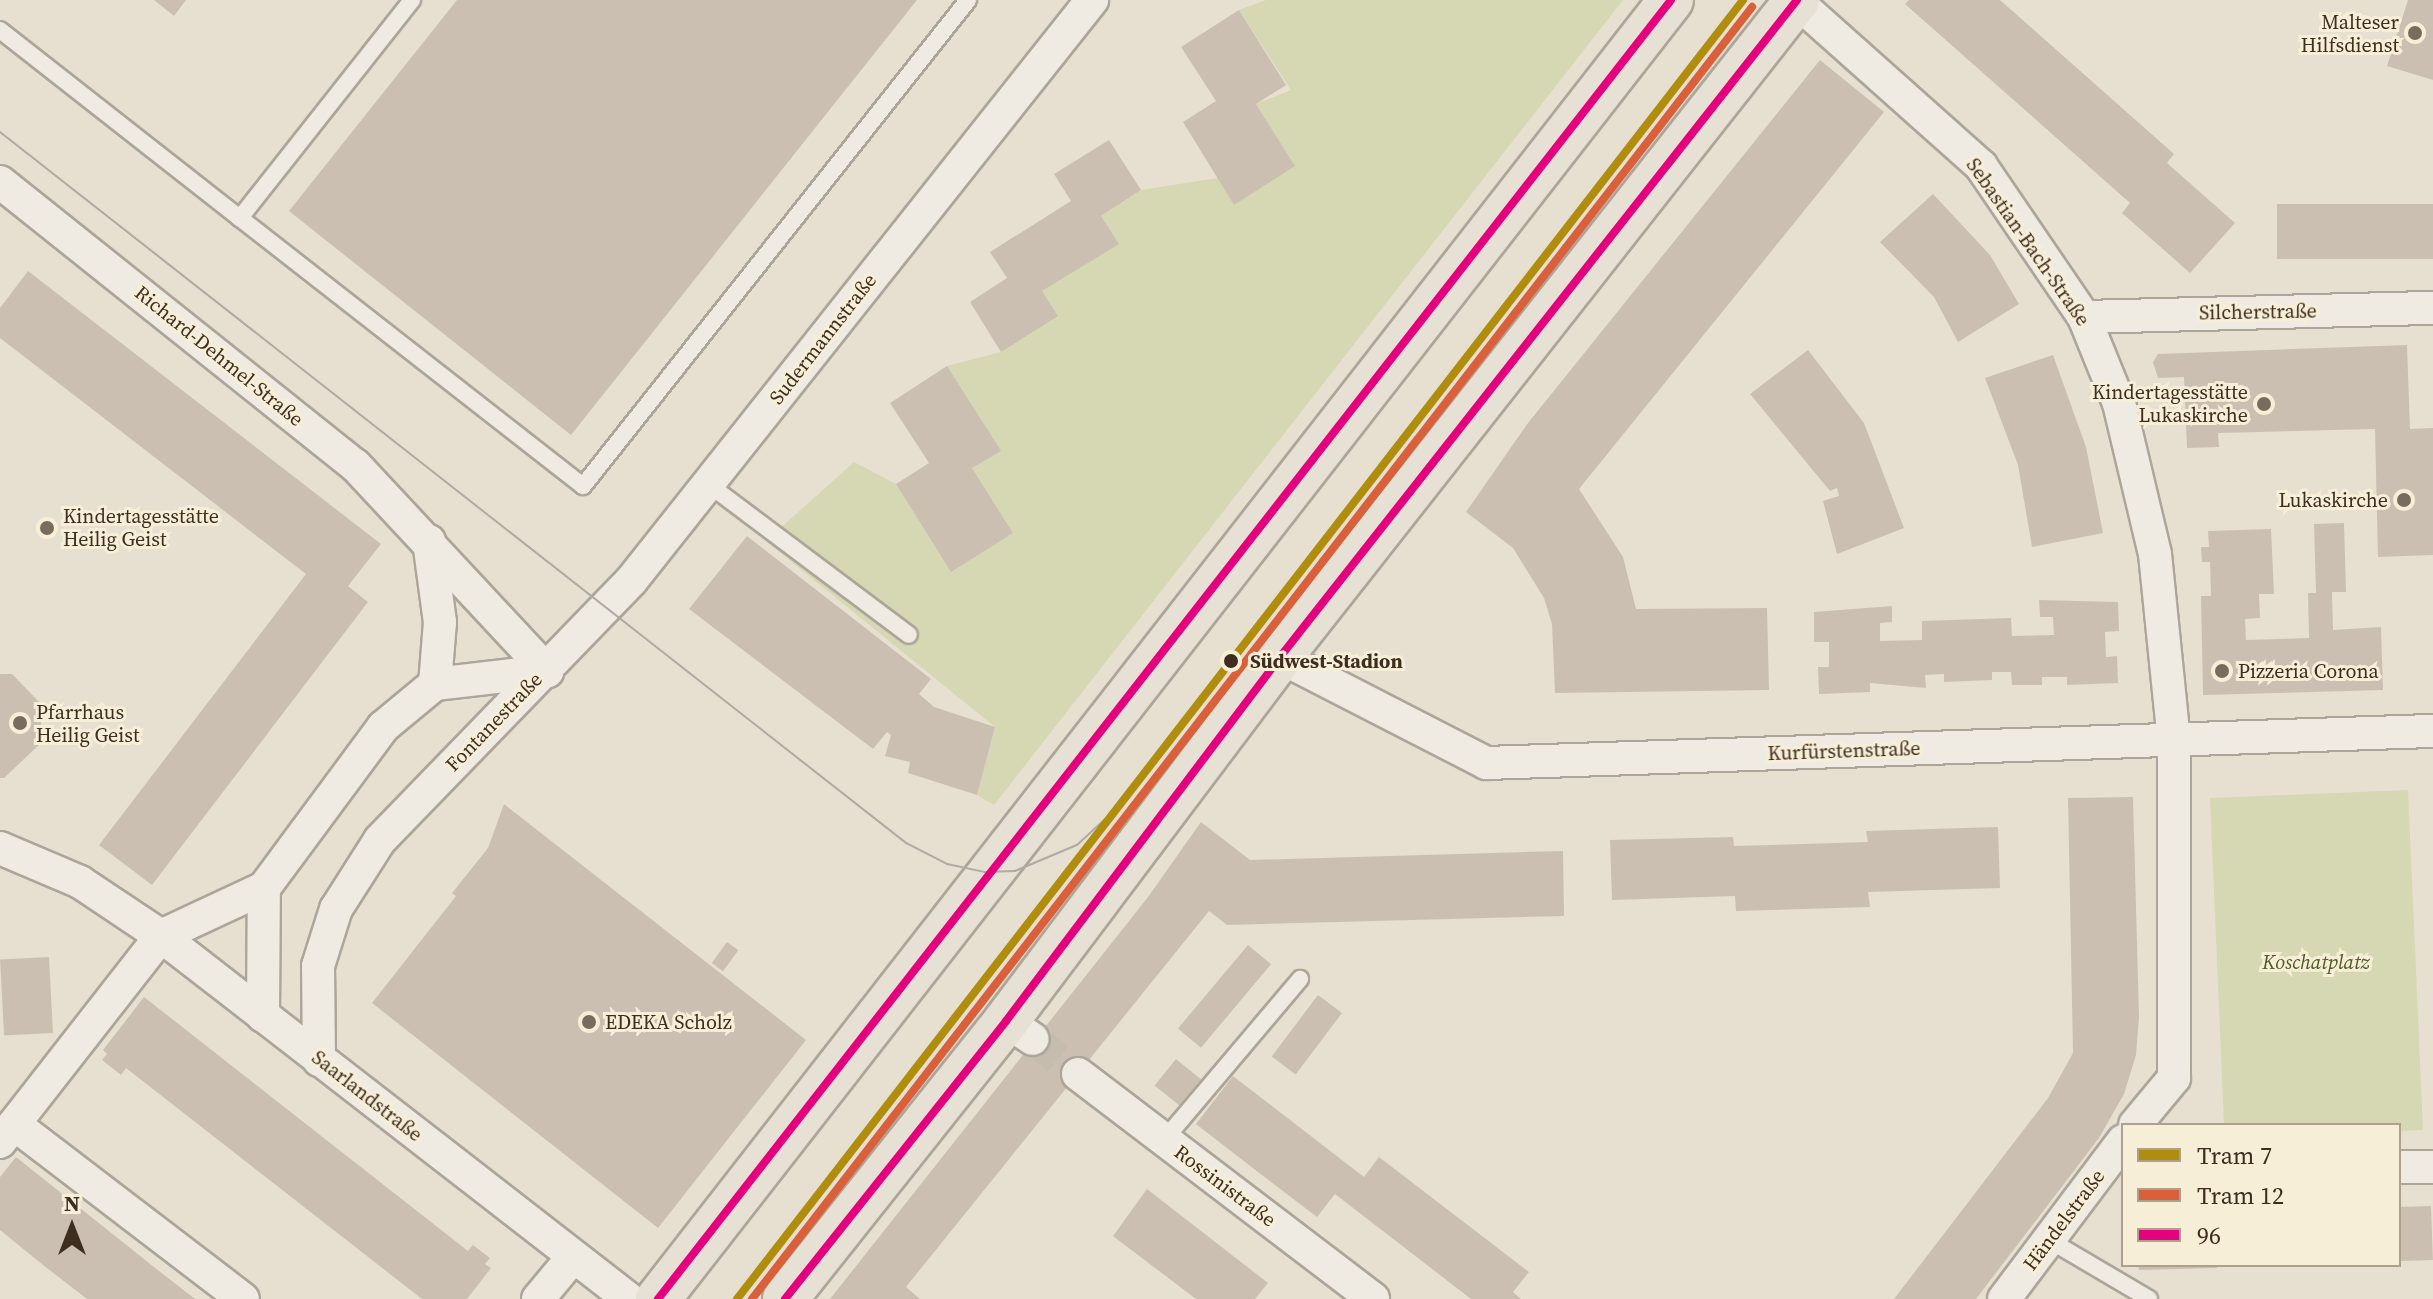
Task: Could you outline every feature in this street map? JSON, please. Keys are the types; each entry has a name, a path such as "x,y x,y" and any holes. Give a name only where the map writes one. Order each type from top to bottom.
{"main road":[{"path":"658,1299 1671,0"},
{"path":"785,1299 1020,1030 1280,657 1796,1"}],"street":[{"name":"Sudermannstraße","path":"547,671 631,581 1092,0"},
{"name":"Sebastian-Bach-Straße","path":"1796,1 1981,166 2084,317 2119,403 2155,554 2174,740"},
{"name":"Richard-Dehmel-Straße","path":"0,182 355,465 547,671"},
{"name":"Silcherstraße","path":"2084,317 2433,308"},
{"path":"243,1299 7,1133 161,936 264,888 383,727 435,684 440,622 429,541"},
{"name":"Kurfürstenstraße","path":"1280,657 1486,763 2433,731"},
{"name":"Fontanestraße","path":"435,684 547,671"},
{"name":"Fontanestraße","path":"319,1060 318,966 336,909 380,840 547,671"},
{"path":"2145,1122 2174,1078 2174,740"},
{"name":"Saarlandstraße","path":"0,848 80,882 161,936 629,1299"},
{"path":"263,1016 264,888"},
{"name":"Rossinistraße","path":"1078,1074 1373,1299"},
{"name":"Händelstraße","path":"2004,1299 2121,1144"},
{"path":"2401,1167 2433,1167"},
{"path":"538,1299 573,1257"}],"lane":[{"path":"240,218 412,0"},
{"path":"0,30 583,486 968,0"},
{"path":"708,484 909,635"},
{"path":"1164,1140 1300,979"},
{"path":"2049,1240 2149,1299"}],"green space":[{"path":"1266,0 1623,0 994,805 977,795 995,727 766,541 854,462 896,484 951,571 1013,533 972,468 1000,451 947,366 1001,352 1057,315 1042,291 1118,244 1101,216 1141,190 1295,166 1256,104 1291,90 1239,10"},
{"name":"Koschatplatz","path":"2408,790 2423,1130 2401,1131 2401,1123 2224,1123 2210,798"}],"building":[{"path":"154,0 186,0 174,16"},
{"path":"457,0 917,0 571,435 289,211"},
{"path":"1909,0 2000,0 2174,154 2167,163 2235,223 2190,273 2122,213 2130,203 1905,4"},
{"name":"Malteser Hilfsdienst","path":"2408,0 2433,0 2433,80 2387,66"},
{"path":"1239,10 1286,85 1256,104 1295,166 1234,205 1183,122 1216,101 1181,47"},
{"path":"1820,60 1884,112 1579,489 1623,557 1636,609 1767,608 1769,690 1555,693 1552,624 1544,598 1513,548 1466,512 1528,423"},
{"path":"1109,140 1141,190 1101,216 1119,244 1042,291 1058,316 1001,352 970,302 1007,278 990,252 1071,201 1054,174"},
{"path":"1933,194 1990,255 2019,304 1958,342 1934,297 1880,242"},
{"path":"2277,204 2433,204 2433,259 2277,259"},
{"path":"28,271 381,544 348,586 368,602 152,885 99,845 306,574 0,338 0,308"},
{"path":"2407,345 2410,429 2433,428 2433,555 2378,557 2375,429 2218,433 2219,447 2187,448 2184,377 2158,378 2153,362 2158,354"},
{"path":"1808,350 1864,423 1904,528 1837,554 1823,501 1839,496 1837,488 1830,491 1750,394"},
{"path":"2053,355 2086,447 2103,533 2032,547 2018,465 1985,378"},
{"path":"947,366 1001,451 972,468 1013,533 951,572 896,484 929,463 890,403"},
{"path":"2344,523 2346,592 2332,592 2333,630 2381,627 2383,690 2203,695 2201,596 2211,596 2210,562 2202,562 2201,547 2209,547 2208,531 2271,529 2274,594 2259,594 2260,618 2245,619 2246,640 2309,638 2308,593 2316,593 2314,524"},
{"path":"747,536 931,679 919,694 934,707 995,727 977,795 908,773 910,762 885,756 891,735 887,732 873,749 689,609"},
{"path":"2039,600 2118,602 2119,631 2105,632 2106,657 2117,656 2118,683 2067,685 2067,677 2042,677 2042,685 2012,685 2011,672 1992,672 1992,680 1944,682 1944,674 1925,675 1926,688 1870,683 1870,692 1819,694 1818,667 1829,667 1829,642 1814,642 1814,612 1892,606 1892,622 1880,623 1880,641 1922,640 1922,621 2011,618 2012,636 2054,635 2053,617 2040,617"},
{"name":"Pfarrhaus Heilig Geist","path":"0,674 12,674 41,704 41,743 4,778 0,778"},
{"path":"2133,797 2139,1017 2136,1055 2124,1094 2099,1138 1976,1299 1894,1299 2048,1098 2073,1053 2068,798"},
{"name":"EDEKA Scholz","path":"504,804 806,1040 658,1228 372,1003 456,896 452,893 488,848"},
{"path":"1201,822 1250,860 1563,851 1564,916 1227,925 1209,911 906,1287 920,1299 830,1299 1148,897"},
{"path":"1998,827 2000,888 1868,892 1870,907 1736,911 1735,896 1612,900 1610,840 1733,837 1734,846 1868,842 1866,831"},
{"path":"727,942 738,950 723,971 712,963"},
{"path":"1248,945 1271,964 1201,1048 1178,1028"},
{"path":"49,957 53,1033 4,1035 0,960"},
{"path":"1318,995 1342,1013 1296,1075 1272,1056"},
{"path":"144,997 468,1251 473,1245 490,1258 485,1264 491,1268 467,1299 422,1299 126,1068 121,1075 102,1060 107,1054 103,1050"},
{"path":"1176,1059 1201,1079 1179,1106 1155,1085"},
{"path":"1233,1076 1364,1177 1379,1157 1529,1272 1513,1292 1521,1299 1471,1299 1335,1194 1317,1217 1254,1169 1196,1124"},
{"path":"16,1157 195,1299 87,1299 43,1265 0,1230 0,1177"},
{"path":"1147,1189 1268,1283 1255,1299 1196,1299 1113,1236"},
{"path":"2431,1206 2433,1260 2401,1261 2401,1207"},
{"path":"2138,1267 2217,1267 2217,1268 2139,1270"}],"tunnel":[{"path":"1033,1039 1078,1074"}],"tram line":[{"name":"7","path":"737,1299 1743,0"},
{"name":"12","path":"752,1299 1752,7"},
{"path":"0,132 906,843 947,864 985,872 1015,871 1077,845 1118,807"}],"transit line":[{"name":"96","path":"658,1299 1671,0"},
{"name":"96","path":"785,1299 1006,1021 1280,657 1797,0"}],"place":[{"name":"Malteser Hilfsdienst","path":"2415,33"},
{"name":"Kindertagesstätte Lukaskirche","path":"2264,404"},
{"name":"Lukaskirche","path":"2404,500"},
{"name":"Kindertagesstätte Heilig Geist","path":"47,528"},
{"name":"Südwest-Stadion","path":"1231,661"},
{"name":"Pizzeria Corona","path":"2222,671"},
{"name":"Pfarrhaus Heilig Geist","path":"20,723"},
{"name":"EDEKA Scholz","path":"589,1022"}]}
